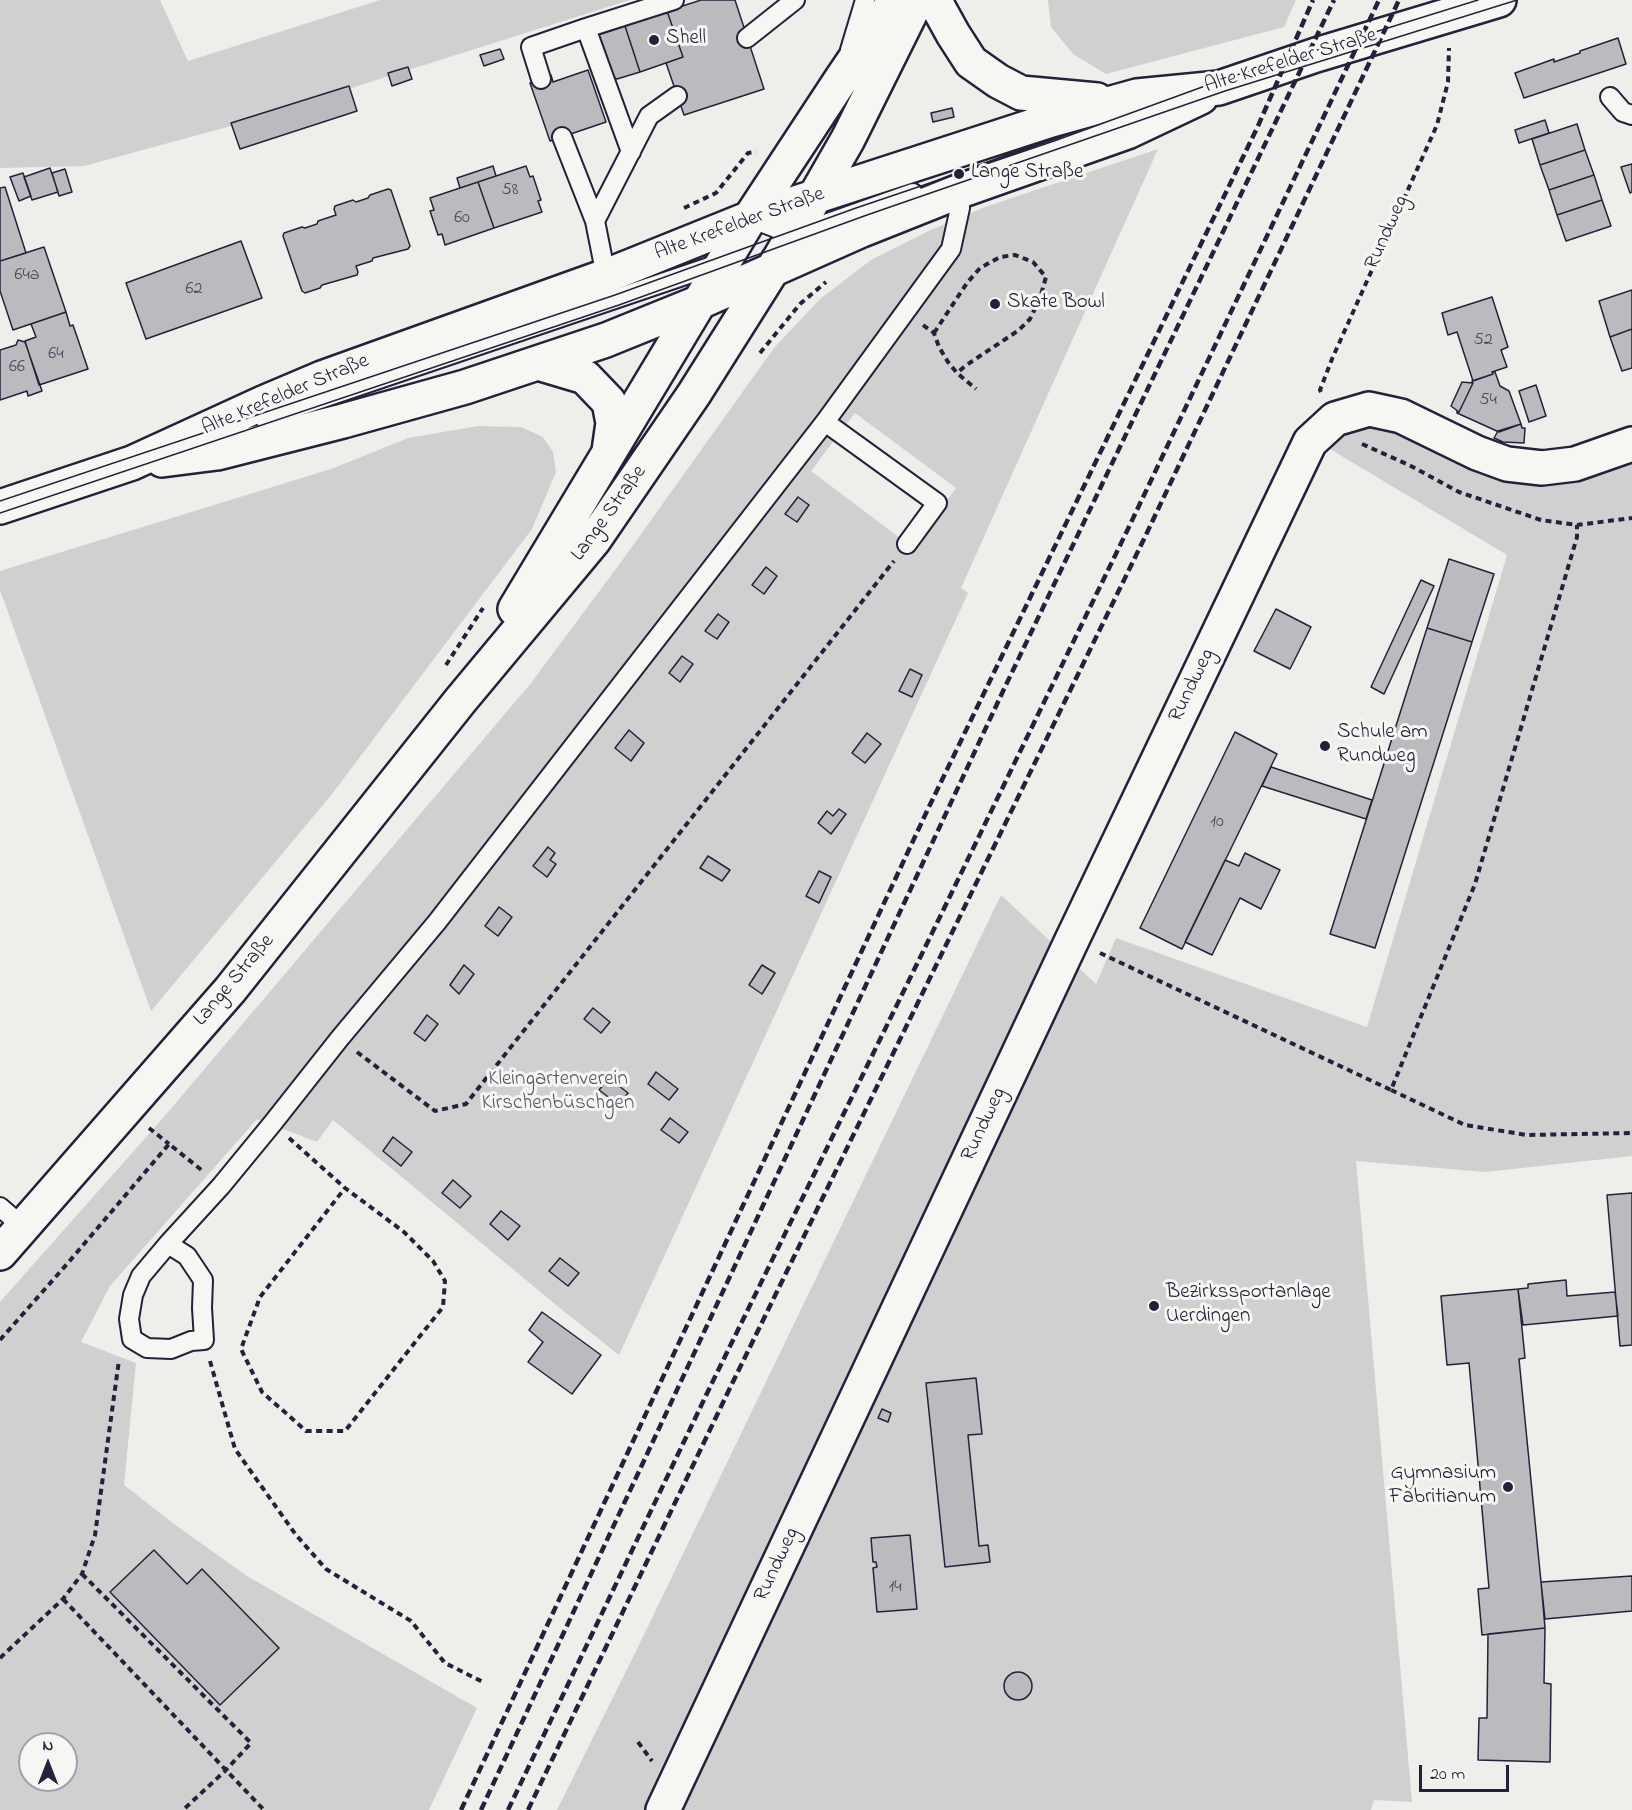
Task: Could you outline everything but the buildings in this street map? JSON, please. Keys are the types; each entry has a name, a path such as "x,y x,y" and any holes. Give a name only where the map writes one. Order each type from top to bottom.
{"street":[{"name":"Lange Straße","path":"460,701 750,218 895,0"},
{"name":"Lange Straße","path":"0,1253 12,1217 230,990 460,701 594,540 694,394 794,235 846,142 917,0"},
{"path":"937,0 937,5 971,63 1021,93 1097,100 1137,96"},
{"name":"Alte Krefelder Straße","path":"0,507 132,463 322,378 606,276 750,218 1040,124 1137,96 1219,88 1326,52 1499,0"},
{"path":"132,463 217,453 453,390 641,328 862,231 960,191 1127,132 1219,88"},
{"path":"538,363 585,377 609,402 613,423 609,451"},
{"path":"1335,419 1369,409 1401,416 1487,457 1507,464 1542,468 1575,464 1632,444"},
{"name":"Rundweg","path":"663,1810 1072,940 1310,442 1335,419"}],"lane":[{"path":"541,79 531,47 675,0"},
{"path":"747,38 795,0"},
{"path":"842,78 865,0"},
{"path":"586,28 630,152"},
{"path":"750,218 794,235 1219,88"},
{"path":"595,221 649,116 677,96"},
{"path":"1610,97 1623,112 1632,115"},
{"path":"562,137 595,221 606,276"},
{"path":"168,1244 187,1256 203,1280 204,1340 191,1341 171,1349 147,1348 132,1339 129,1319 133,1295 141,1276 168,1244 221,1186 437,922 825,422 951,249 960,208 960,191"},
{"path":"132,463 725,262 772,271"},
{"path":"825,422 937,503 907,544"}],"path":[{"name":"Rundweg","path":"1335,419 1320,390 1336,349 1437,125 1448,82 1449,41"},
{"path":"934,333 967,283 980,268 1000,257 1015,255 1033,262 1046,277 1040,298 1030,318 1018,330 957,373"},
{"path":"905,312 934,333 948,362 976,389"},
{"path":"1335,419 1361,444 1409,465 1459,492 1541,520 1577,525 1632,518"},
{"path":"1391,1090 1475,884 1577,537 1577,525"},
{"path":"340,1038 435,1111 466,1104 907,544"},
{"path":"440,674 488,600"},
{"path":"1072,940 1465,1125 1527,1135 1632,1133"},
{"path":"144,1124 221,1186"},
{"path":"272,1124 345,1188 404,1232 433,1261 445,1281 443,1307 345,1431 306,1431 262,1392 241,1349 260,1297 345,1188"},
{"path":"0,1340 169,1144"},
{"path":"0,1658 63,1599 82,1574 95,1535 119,1357 132,1339"},
{"path":"204,1340 235,1449 296,1535 326,1569 411,1621 445,1664 485,1683"},
{"path":"82,1574 251,1743 183,1810"},
{"path":"63,1599 264,1810"},
{"path":"638,1742 652,1762"}],"green space":[{"path":"0,0 160,0 188,61 380,0 630,0 231,126 84,166 0,168"},
{"path":"1048,0 1296,0 1284,27 1106,74 1073,54 1051,27"},
{"name":"Kleingartenverein Kirschenbüschgen","path":"1158,149 961,588 968,593 619,1355 333,1120 317,1142 257,1119 110,1286 81,1342 136,1363 124,1485 247,1576 477,1708 429,1810 0,1810 0,1302 163,1118 531,683 624,558 774,348 820,299 871,260 933,229 985,207","holes":["855,413 956,488 912,547 811,471"]},
{"path":"1369,409 1507,464 1632,444 1632,1156 1485,1172 1356,1161 1412,1802 1374,1800 1371,1810 557,1810 1001,895 1096,984 1116,938 1367,1027 1507,555 1330,449 1310,442"},
{"path":"478,426 521,427 543,437 553,452 556,472 532,529 332,794 151,1011 0,590 0,571 334,468 408,438"}],"tram line":[{"path":"0,501 615,295 1227,78 1478,0"},
{"path":"0,513 619,305 867,215 1225,91 1517,0"}],"railway":[{"path":"461,1810 927,811 1258,126 1313,0"},
{"path":"481,1810 1004,689 1334,0"},
{"path":"508,1810 712,1383 1127,531 1379,0"},
{"path":"528,1810 729,1390 1144,539 1399,0"}],"place":[{"name":"Shell","path":"654,40"},
{"name":"Lange Straße","path":"959,174"},
{"name":"Skate Bowl","path":"995,304"},
{"name":"Schule am Rundweg","path":"1325,746"},
{"name":"Bezirkssportanlage Uerdingen","path":"1154,1306"},
{"name":"Gymnasium Fabritianum","path":"1508,1487"}]}
